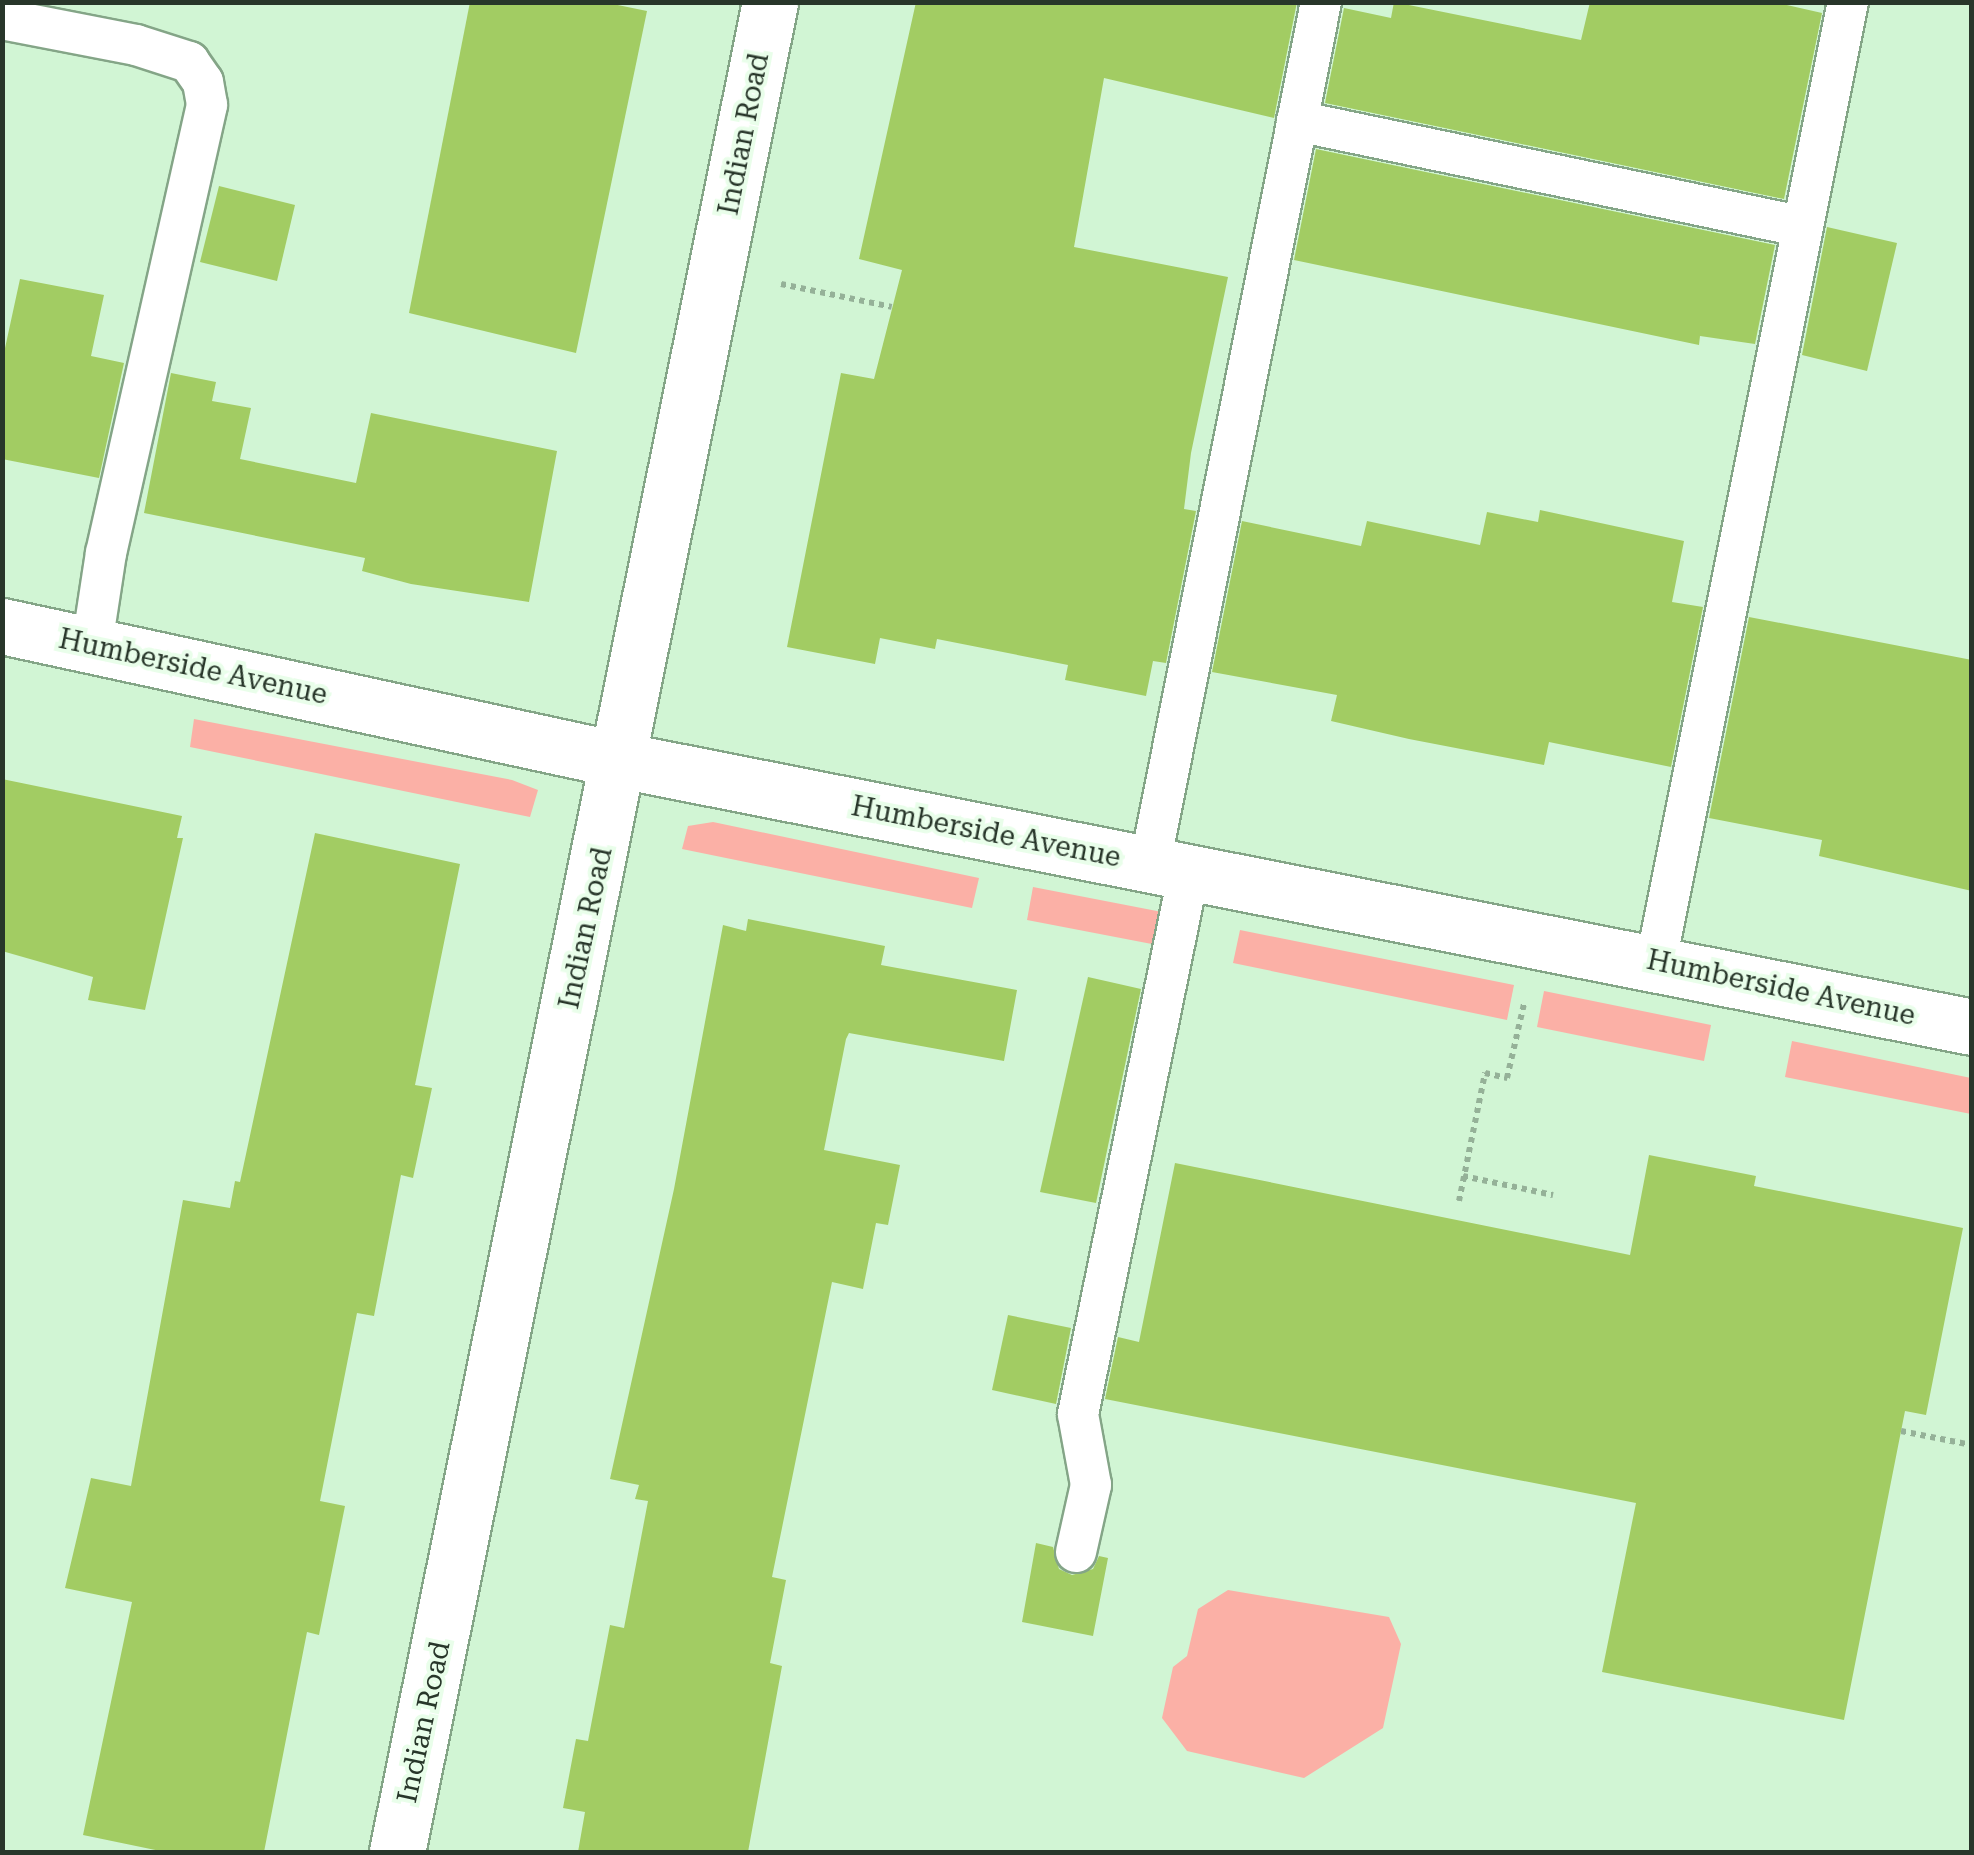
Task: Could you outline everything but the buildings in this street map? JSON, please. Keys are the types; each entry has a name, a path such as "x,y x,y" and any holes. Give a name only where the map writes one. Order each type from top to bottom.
{"street":[{"name":"Indian Road","path":"397,1852 770,2"},
{"name":"Humberside Avenue","path":"2,626 620,760 1972,1027"}],"lane":[{"path":"1076,1552 1091,1485 1078,1414 1297,121 1321,2"},
{"path":"1656,962 1799,226 1848,2"},
{"path":"2,19 190,62 205,93 106,554 92,644"},
{"path":"1297,121 1799,226"}],"path":[{"path":"766,281 892,307"},
{"path":"1458,1200 1485,1073 1507,1078 1540,940"},
{"path":"1463,1176 1553,1196"},
{"path":"1901,1432 1972,1444"}],"shaded area":[{"path":"194,719 512,780 538,790 530,817 190,747"},
{"path":"713,822 979,878 972,908 682,849 688,826"},
{"path":"1033,887 1162,912 1157,945 1027,920"},
{"path":"1240,930 1514,985 1507,1020 1233,963"},
{"path":"1544,991 1711,1025 1704,1061 1537,1027"},
{"path":"1792,1041 1971,1078 1971,1114 1785,1077"},
{"path":"1228,1590 1389,1617 1401,1644 1383,1728 1304,1778 1187,1751 1162,1718 1173,1667 1187,1656 1198,1609"}]}
